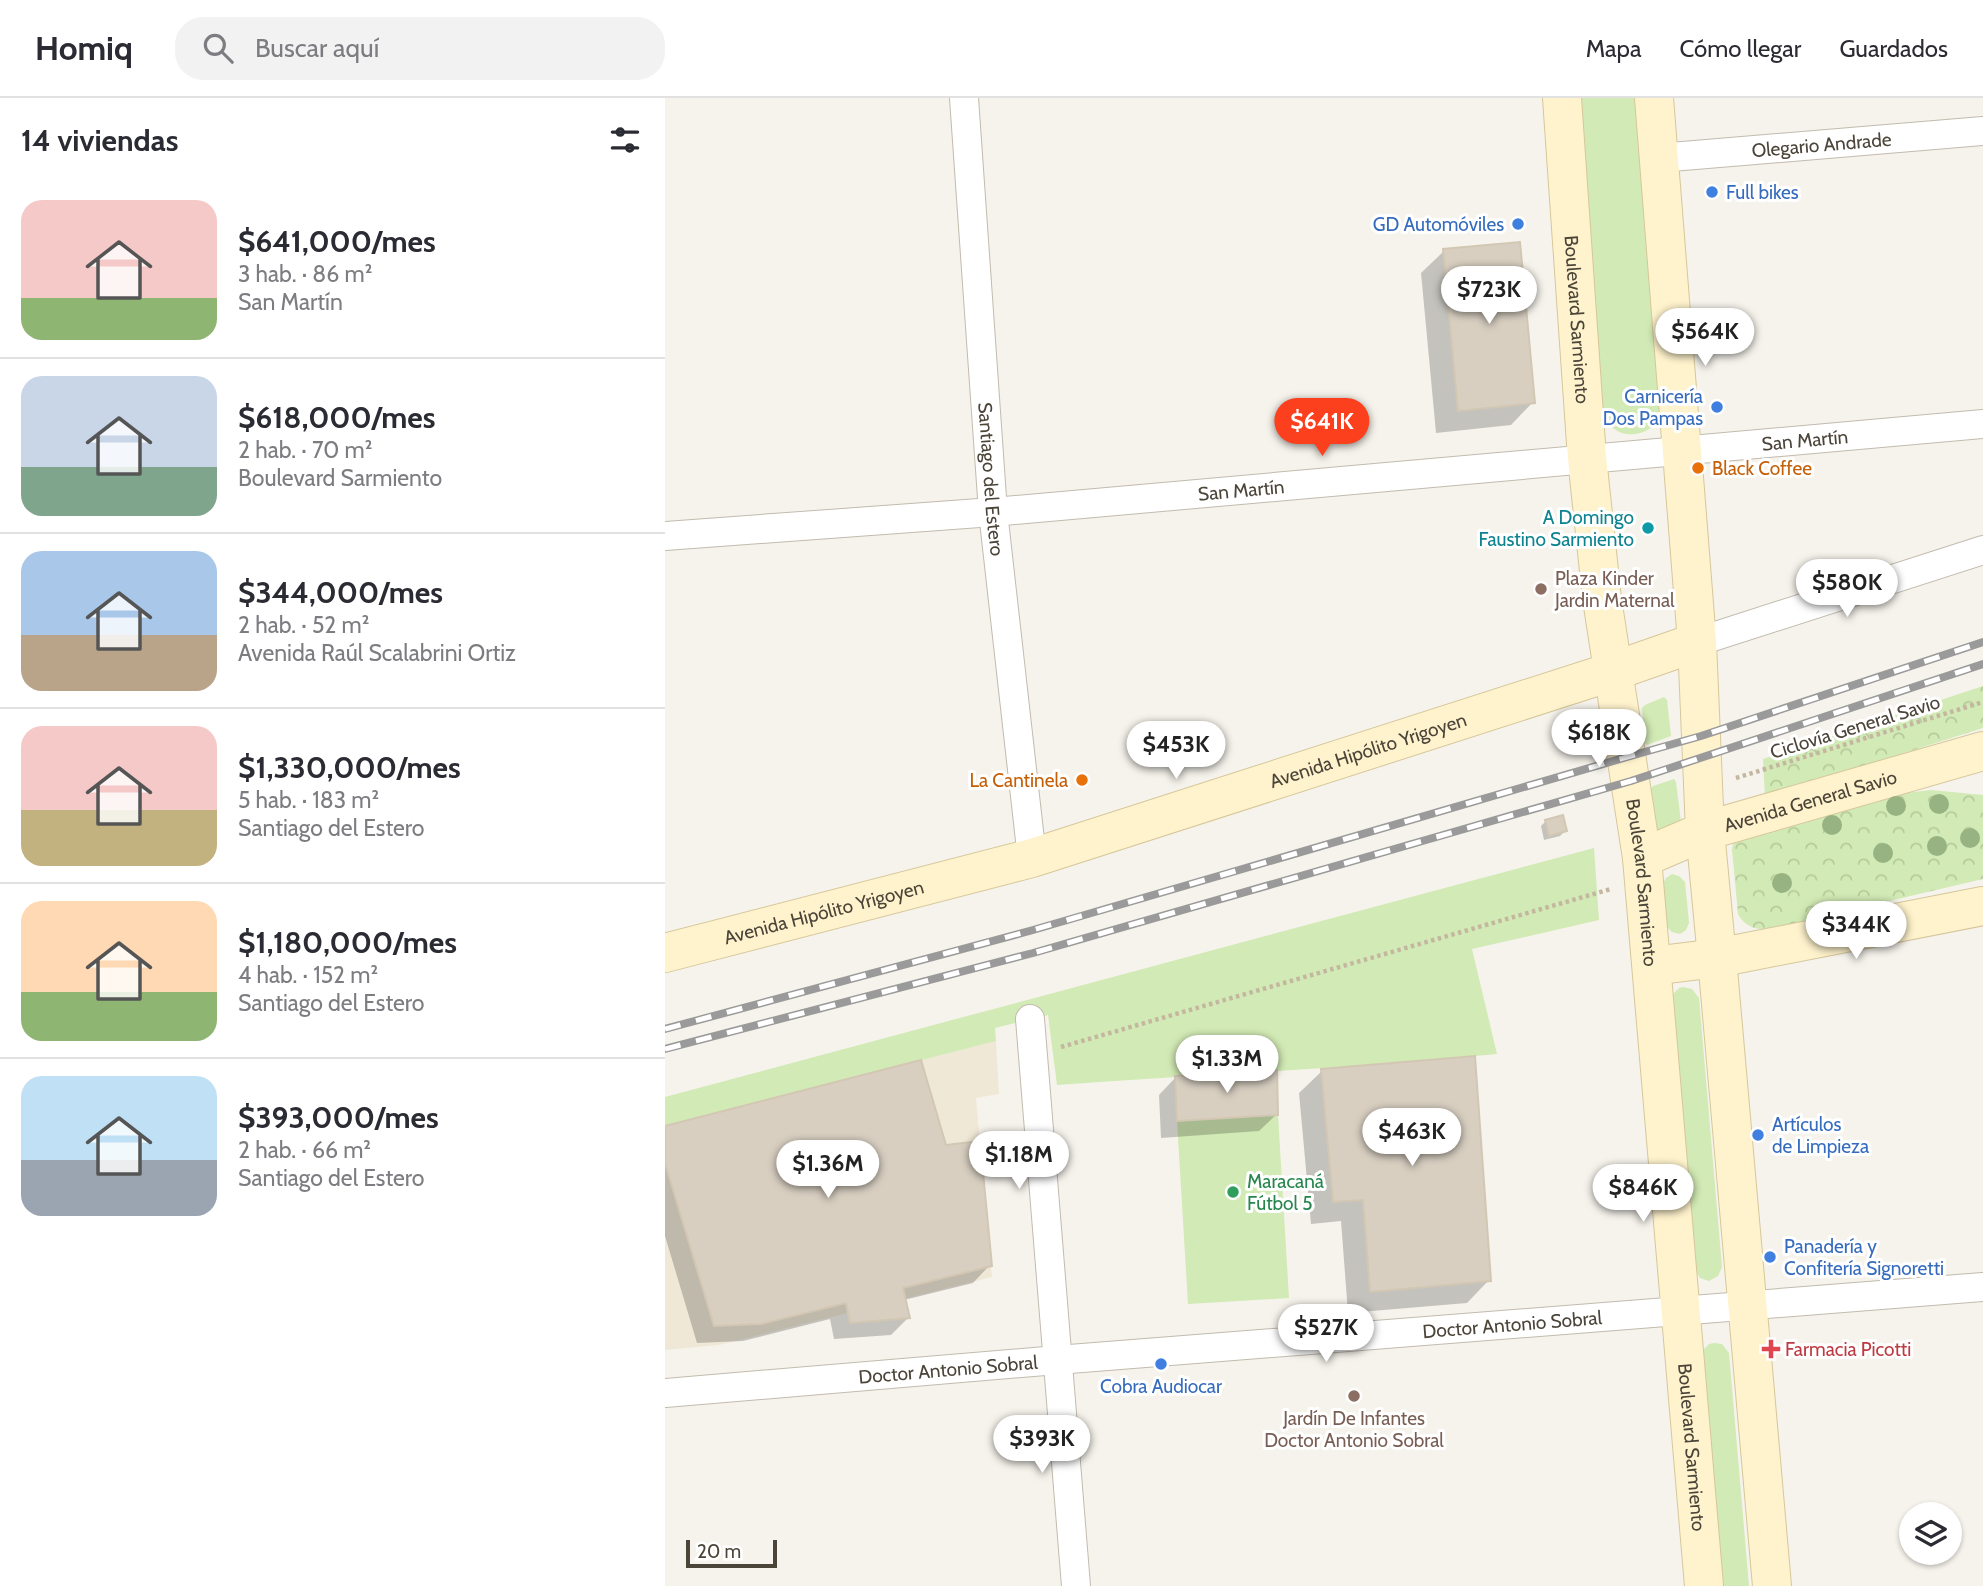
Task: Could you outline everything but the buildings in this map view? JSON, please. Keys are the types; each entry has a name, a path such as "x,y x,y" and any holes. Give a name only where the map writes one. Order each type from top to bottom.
{"main road":[{"name":"Boulevard Sarmiento","path":"1562,98 1587,458 1602,599 1643,869 1704,1586"},
{"path":"1654,98 1697,642 1705,831 1772,1586"},
{"name":"Avenida Hipólito Yrigoyen","path":"665,953 1032,859 1697,642"},
{"name":"Avenida General Savio","path":"1643,869 1705,831 1983,751"},
{"path":"1934,765 1983,768"},
{"path":"1652,965 1717,958 1983,906"}],"street":[{"name":"Santiago del Estero","path":"964,98 993,512 1032,859"},
{"name":"Olegario Andrade","path":"1659,158 1983,131"},
{"name":"San Martín","path":"665,536 993,512 1983,425"},
{"name":"Avenida Hipólito Yrigoyen","path":"1697,642 1983,550"},
{"path":"1030,1019 1076,1586"},
{"name":"Doctor Antonio Sobral","path":"665,1393 1983,1287"}],"path":[{"name":"Ciclovía General Savio","path":"1735,778 1983,702"},
{"path":"1033,1055 1643,869"}],"shaded area":[{"path":"996,1041 999,1094 976,1098 992,1277 719,1345 665,1350 665,1126"}],"green space":[{"path":"1578,98 1641,98 1661,418 1654,426 1637,434 1620,432 1613,428 1603,410"},
{"path":"1983,686 1983,728 1765,797 1763,759"},
{"path":"1664,697 1667,700 1671,736 1647,745 1642,708"},
{"path":"1674,779 1681,822 1657,833 1650,790 1653,786"},
{"path":"1931,790 1983,795 1983,879 1770,929 1751,927 1738,914 1733,843 1898,794"},
{"path":"1594,848 1599,920 1472,949 1497,1054 1387,1064 1057,1085 1048,1015 995,1028 996,1041 665,1126 665,1097"},
{"path":"1672,874 1685,882 1689,923 1686,930 1680,934 1672,932 1666,926 1662,885"},
{"path":"1683,987 1692,989 1699,998 1722,1267 1718,1276 1709,1281 1700,1278 1694,1269 1672,995"},
{"path":"1278,1115 1289,1298 1188,1304 1177,1121"},
{"path":"1714,1343 1722,1344 1729,1353 1749,1586 1721,1586 1703,1350"}],"railway":[{"path":"665,1029 1033,930 1701,736 1983,642"},
{"path":"665,1049 1033,953 1631,781 1983,664"}],"place":[{"name":"Full bikes","path":"1712,192"},
{"name":"GD Automóviles","path":"1518,224"},
{"name":"Carnicería Dos Pampas","path":"1717,407"},
{"name":"Black Coffee","path":"1698,468"},
{"name":"A Domingo Faustino Sarmiento","path":"1648,528"},
{"name":"Plaza Kinder Jardin Maternal","path":"1541,589"},
{"name":"La Cantinela","path":"1082,780"},
{"name":"Artículos de Limpieza","path":"1758,1135"},
{"name":"Maracaná Fútbol 5","path":"1233,1192"},
{"name":"Panadería y Confitería Signoretti","path":"1770,1257"},
{"name":"Farmacia Picotti","path":"1771,1349"},
{"name":"Cobra Audiocar","path":"1161,1364"},
{"name":"Jardín De Infantes Doctor Antonio Sobral","path":"1354,1396"}]}
